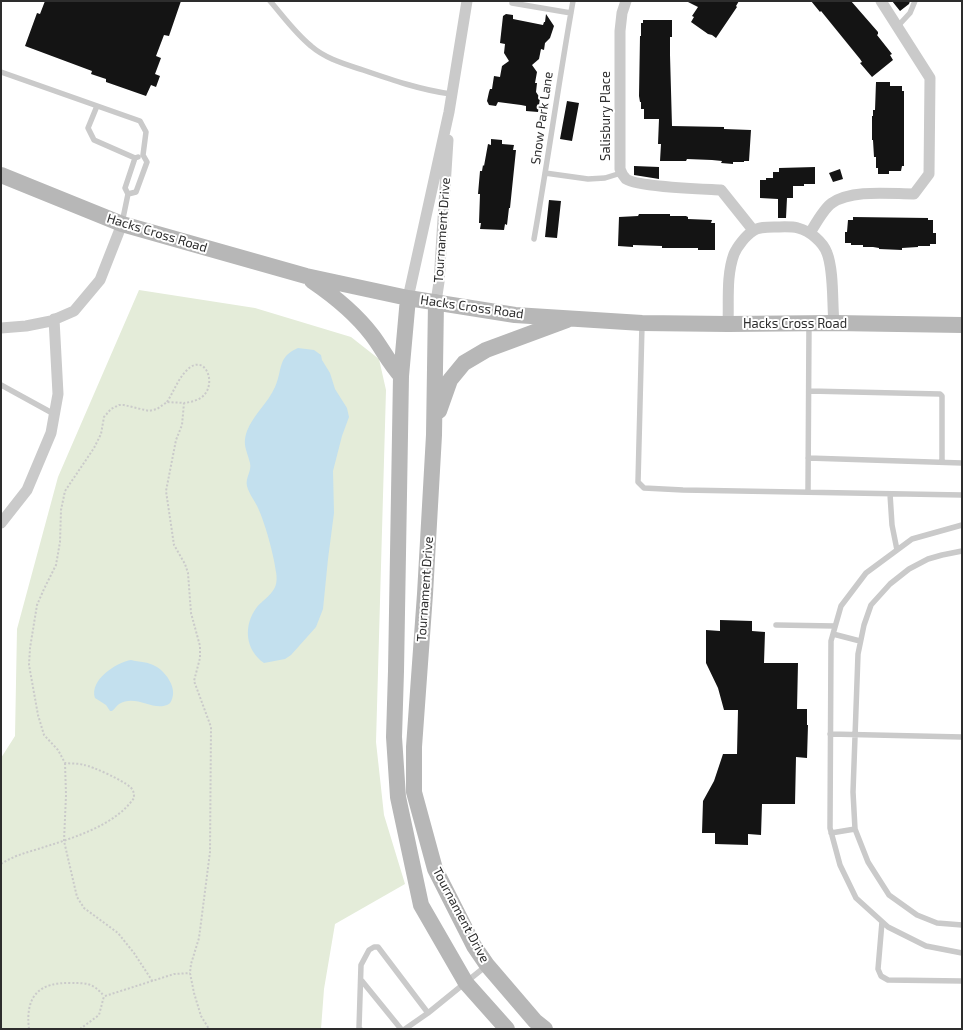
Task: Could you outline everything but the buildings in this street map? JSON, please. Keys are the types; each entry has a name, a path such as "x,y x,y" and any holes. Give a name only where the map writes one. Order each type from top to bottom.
{"street":[{"name":"Tournament Drive","path":"467,1 449,112 445,197 439,282 436,302 434,424 425,594 414,747 414,792 435,869 474,946 487,965 535,1021 545,1029"},
{"name":"Salisbury Place","path":"626,1 622,13 620,31 620,169 622,173 626,179 640,184 721,190 753,230"},
{"path":"810,233 830,203 843,197 864,194 914,194 929,174 930,78 881,1"},
{"name":"Tournament Drive","path":"449,112 408,298 400,376 394,737 398,797 421,905 466,983 507,1029"},
{"name":"Hacks Cross Road","path":"1,175 122,224 306,276 408,298 515,315 642,323 962,325"},
{"path":"1,328 26,326 54,319 74,311 100,280 122,224"},
{"path":"728,324 730,273 734,253 753,230 766,227 798,228 810,233 822,244 827,254 830,272 834,323"},
{"path":"306,276 331,294 351,312 371,334 400,376"},
{"path":"434,424 450,380 464,363 486,350 572,318"},
{"path":"1,523 27,490 51,433 58,394 54,319"}],"lane":[{"path":"270,1 302,38 321,54 337,62 386,78 433,92 451,94"},
{"name":"Snow Park Lane","path":"534,239 573,1"},
{"path":"897,27 910,13 915,1"},
{"path":"512,3 571,13"},
{"path":"1,72 140,121 146,132 143,155 147,162 136,192 128,194"},
{"path":"97,106 88,128 94,140 135,158 143,155"},
{"path":"122,224 128,194 125,188 135,158"},
{"path":"545,173 588,179 605,178 622,173"},
{"path":"642,323 638,482 644,488 962,495"},
{"path":"808,323 808,492"},
{"path":"1,385 54,414"},
{"path":"809,391 940,394 942,396 942,462"},
{"path":"808,458 962,463"},
{"path":"890,494 892,525 896,550"},
{"path":"962,525 912,540 896,550 866,573 841,606 831,641 830,734 830,828 840,865 856,898 888,927 926,946 962,954"},
{"path":"962,551 928,559 909,569 890,584 871,605 864,625 858,654 853,792 855,829 868,862 889,895 917,915 937,923 962,925"},
{"path":"776,625 835,626"},
{"path":"833,634 860,641"},
{"path":"830,734 962,737"},
{"path":"831,833 855,829"},
{"path":"882,922 878,969 881,976 888,980 962,981"},
{"path":"360,1029 362,982 361,966 369,950 374,947 378,947 428,1013"},
{"path":"406,1029 487,965"},
{"path":"362,982 401,1029"}],"path":[{"path":"153,982 134,953 118,933 84,908 79,901 64,841 66,795 65,763 58,750 44,735 38,715 29,665 30,648 37,605 56,565 60,542 61,510 65,491 94,448 101,434 104,417 111,409 118,405 149,411 157,409 167,402 172,395 177,382 187,370 196,365 206,368 209,378 209,388 207,392 198,399 184,403 167,402"},
{"path":"184,403 182,424 176,440 166,485 166,495 174,545 185,564 188,573 191,613 200,646 194,681 211,727 212,764 210,784 210,852 199,938 191,964 190,973 194,994 201,1016 209,1029"},
{"path":"1,864 14,857 64,841 106,822 124,810 134,798 134,792 131,787 124,782 91,766 65,763"},
{"path":"104,996 153,982 174,974 190,973"},
{"path":"29,1029 28,1014 31,1003 37,992 46,985 63,982 87,984 97,988 104,996"},
{"path":"80,1029 99,1014 104,996"}],"green space":[{"path":"139,290 255,308 351,337 379,359 386,390 376,742 384,815 405,884 335,924 324,989 321,1029 1,1029 1,758 15,736 17,629 58,477"}],"water":[{"path":"298,348 314,350 321,355 322,360 330,373 335,389 347,408 349,417 342,436 333,471 334,513 323,609 316,627 291,655 285,659 264,663 253,651 248,637 248,629 257,607 275,587 277,576 261,514 247,486 250,463 245,440 250,425 275,387 284,360 287,355"},
{"path":"131,660 153,665 159,668 166,675 173,689 172,700 170,703 167,705 156,706 125,701 110,711 106,705 95,698 94,691 100,679 112,668 125,661"}]}
